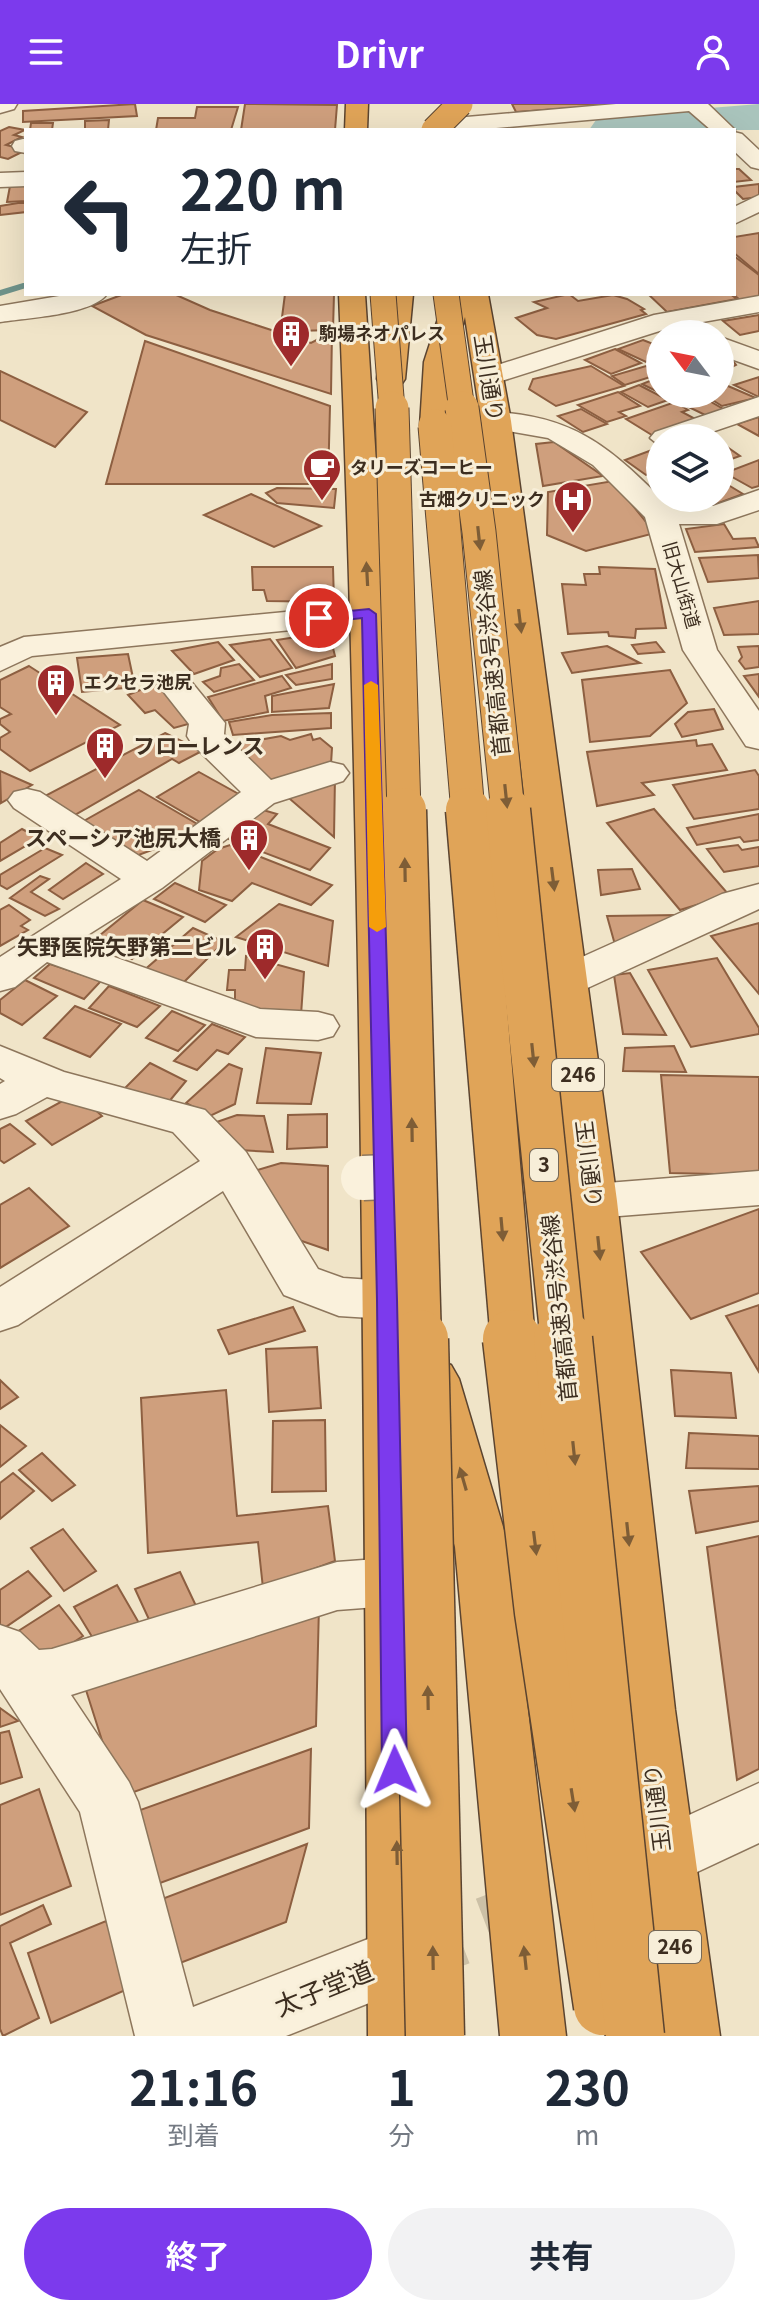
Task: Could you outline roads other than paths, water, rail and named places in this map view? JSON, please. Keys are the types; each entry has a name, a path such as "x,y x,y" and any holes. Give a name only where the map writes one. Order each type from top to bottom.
{"highway":[{"path":"356,128 357,104"},
{"path":"377,128 379,104"},
{"path":"425,104 426,128"},
{"path":"352,296 369,614 387,1189 425,1538 435,2036"},
{"path":"383,296 391,379 387,1300 401,2036"},
{"path":"391,379 400,296"},
{"name":"首都高速3号渋谷線","path":"446,296 479,532 635,2036"},
{"path":"458,296 438,362 435,426 519,1416 547,1628 608,2036"},
{"name":"玉川通り","path":"475,296 496,421 594,1201 663,1858 687,2036"},
{"path":"387,1189 482,1547 533,2036"}],"street":[{"path":"451,120 694,105 723,128"},
{"path":"736,131 759,129"},
{"path":"736,140 759,162"},
{"path":"0,180 24,179"},
{"path":"736,216 759,202"},
{"path":"0,314 69,304 89,296"},
{"path":"640,303 663,320"},
{"path":"670,320 759,304"},
{"path":"489,377 646,327"},
{"path":"734,350 756,358"},
{"path":"707,424 759,406"},
{"name":"旧大山街道","path":"496,421 558,432 604,459 660,514 700,650 759,738"},
{"path":"604,459 646,445"},
{"path":"660,514 717,515 751,510"},
{"path":"0,661 24,647 369,614"},
{"path":"115,638 170,681 207,723 205,736 255,783 261,795"},
{"path":"0,977 42,946 148,879 261,795 330,773"},
{"path":"27,800 148,879"},
{"path":"566,981 736,903 759,896"},
{"path":"42,946 256,1023 318,1026"},
{"path":"0,1061 43,1080 189,1121 230,1164 301,1282 339,1297 387,1300"},
{"path":"0,1103 43,1080"},
{"path":"0,1312 230,1164"},
{"path":"594,1201 759,1188"},
{"path":"14,1664 52,1675 337,1586 390,1582"},
{"path":"14,1664 108,1802 168,2036"},
{"path":"663,1858 759,1812"},
{"name":"太子堂道","path":"203,2036 399,1959"}],"waterway":[{"path":"635,128 759,117"},
{"path":"0,293 24,286"}],"tunnel":[{"path":"405,1957 614,1877"}],"place":[{"name":"駒場ネオパレス","path":"291,368"},
{"name":"タリーズコーヒー","path":"322,502"},
{"name":"古畑クリニック","path":"573,534"},
{"name":"エクセラ池尻","path":"56,717"},
{"name":"フローレンス","path":"105,780"},
{"name":"スペーシア池尻大橋","path":"249,872"},
{"name":"矢野医院矢野第二ビル","path":"265,981"}]}
